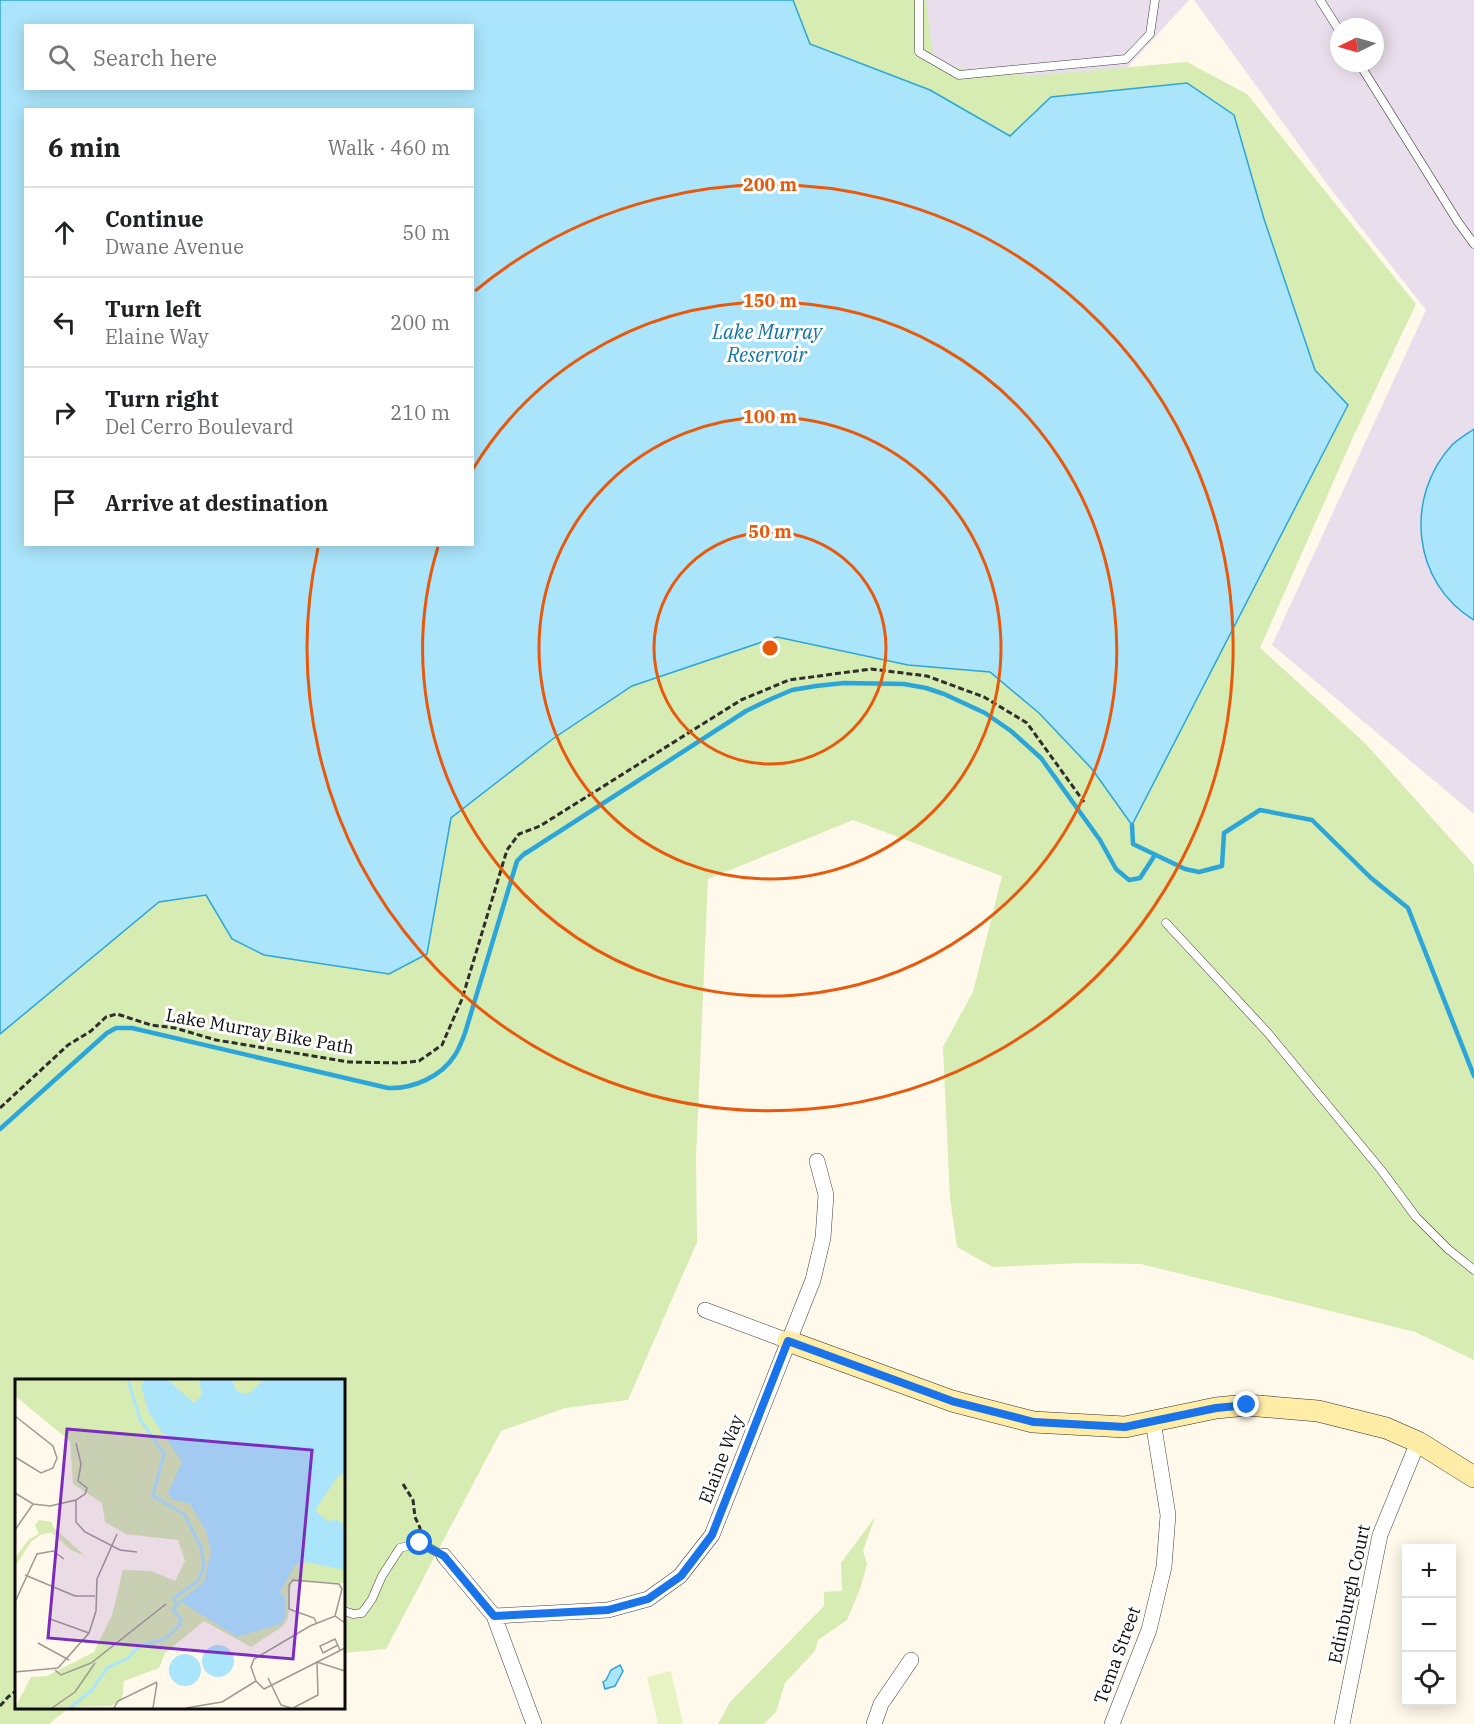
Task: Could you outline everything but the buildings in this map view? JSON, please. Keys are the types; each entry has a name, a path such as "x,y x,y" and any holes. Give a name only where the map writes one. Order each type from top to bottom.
{"street":[{"name":"Elaine Way","path":"494,1616 608,1610 648,1599 681,1576 712,1535 813,1280 823,1238 826,1195 817,1161"},
{"path":"705,1310 952,1401 1034,1422 1125,1427 1216,1408 1257,1405 1318,1411 1386,1428 1418,1442 1474,1477"},
{"name":"Tema Street","path":"1112,1724 1149,1630 1164,1567 1168,1515 1154,1421"},
{"name":"Edinburgh Court","path":"1342,1724 1380,1535 1418,1442"},
{"path":"444,1556 494,1616 534,1724"},
{"path":"874,1724 881,1704 911,1660"}],"lane":[{"path":"919,0 919,52 959,75 1126,59 1150,34 1155,0"},
{"path":"1320,0 1331,18"},
{"path":"1365,72 1474,244"},
{"path":"1166,922 1268,1033 1382,1171 1416,1217 1448,1249 1474,1270"},
{"path":"345,1611 362,1613 400,1548 420,1543 444,1556"}],"path":[{"name":"Lake Murray Bike Path","path":"0,1108 68,1045 106,1017 117,1014 216,1040 349,1062 399,1064 418,1061 442,1045 462,999 507,850 519,834 540,826 741,700 789,680 871,669 927,676 984,697 1027,723 1084,802"},
{"path":"403,1485 413,1500 415,1517 420,1528 420,1543"},
{"path":"0,1706 15,1692"}],"shaded area":[{"path":"908,0 1189,0 1123,72 1012,85 908,58"},
{"path":"1194,0 1474,0 1474,814 1272,645 1426,310 1333,192"}],"green space":[{"path":"0,0 926,0 934,65 1032,76 1187,62 1247,94 1416,304 1354,435 1260,648 1365,743 1474,865 1474,1360 1415,1332 1141,1264 1079,1263 993,1267 957,1247 950,1198 943,1047 973,992 1002,876 853,820 708,879 696,1158 697,1242 628,1400 565,1408 501,1431 386,1649 345,1653 345,1379 15,1379 15,1709 68,1709 49,1724 0,1724"},
{"path":"875,1517 863,1551 867,1564 860,1589 847,1620 818,1640 815,1651 785,1683 776,1712 764,1724 718,1724 730,1702 824,1606 824,1592 842,1591 841,1563"},
{"path":"671,1671 683,1724 658,1724 647,1677"}],"water":[{"name":"Lake Murray Reservoir","path":"0,0 793,0 810,44 930,90 1010,136 1051,97 1187,83 1234,115 1264,219 1315,370 1348,405 1132,825 1092,769 1039,713 990,672 908,665 777,637 632,686 554,738 451,818 427,954 389,974 264,955 232,939 206,895 159,902 0,1034"},
{"path":"1474,429 1474,620 1453,604 1438,584 1427,562 1422,538 1422,513 1426,489 1437,466 1452,445"},
{"path":"620,1665 623,1671 615,1686 605,1689 603,1682 611,1670"}],"waterway":[{"path":"523,855 746,711 792,690 844,683 904,684 926,688 985,713 1011,731 1041,758 1100,840 1116,869 1129,880 1140,878 1155,855"},
{"path":"1132,825 1133,844 1185,869 1199,872 1222,866 1224,833 1260,810 1312,820 1371,878 1408,908 1474,1076"},
{"path":"0,1129 107,1033 116,1028 132,1028 388,1088 407,1086 426,1080 449,1063 460,1045 517,861 525,853"}],"route":[{"path":"420,1543 444,1556 494,1616 608,1610 648,1599 681,1576 712,1535 788,1341 952,1401 1034,1422 1125,1427 1216,1408 1247,1405"}]}
